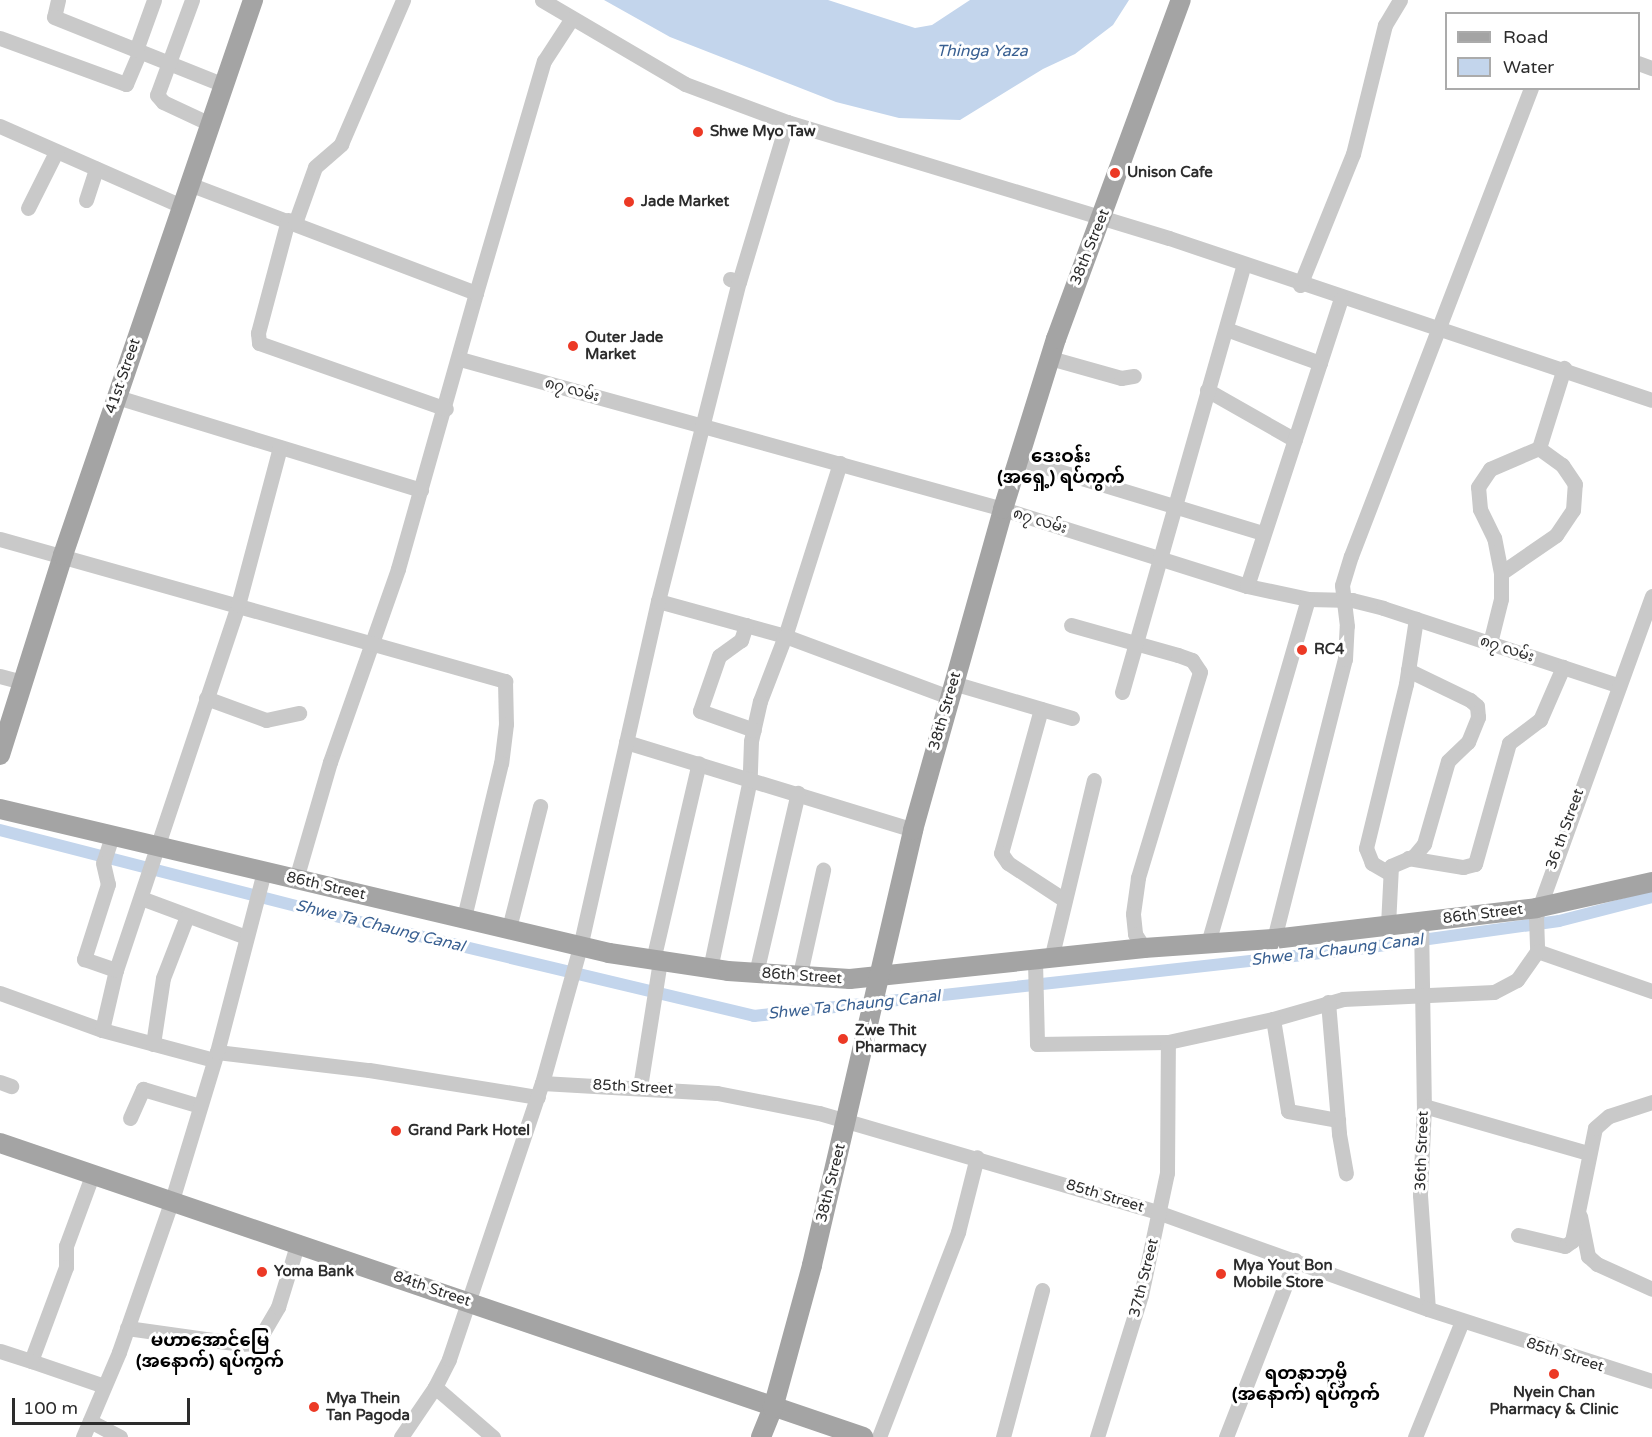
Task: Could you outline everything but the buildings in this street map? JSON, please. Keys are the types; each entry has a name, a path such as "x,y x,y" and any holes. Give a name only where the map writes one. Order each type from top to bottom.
{"main road":[{"name":"41st Street","path":"0,755 3,732 23,682 63,555 253,0"},
{"name":"38th Street","path":"761,1437 773,1408 846,1121 874,991 913,830 1003,509 1050,358 1181,0"},
{"name":"86th Street","path":"0,809 108,849 154,852 262,877 296,879 464,917 579,947 710,969 850,979 874,991 1144,948 1274,939 1388,925 1421,934 1537,918 1652,882"},
{"name":"84th Street","path":"0,1143 298,1242 687,1375 773,1408 863,1437"}],"street":[{"path":"58,0 54,17 224,86"},
{"path":"0,38 126,84 154,0"},
{"path":"192,0 157,90 159,98 210,124"},
{"path":"402,0 341,144 315,167 292,222 258,333 259,343 446,409"},
{"path":"542,0 685,84 787,122 1102,218 1244,264 1300,285 1564,368 1652,400"},
{"path":"1300,285 1353,154 1385,25 1400,0"},
{"path":"296,879 330,762 422,490 460,359 476,293 544,61 572,18"},
{"path":"1274,939 1345,659 1347,626 1342,599 1351,556 1530,90"},
{"path":"401,1437 435,1387 469,1302 540,1090 579,947 734,280 787,122"},
{"path":"0,126 182,206"},
{"path":"28,208 56,152"},
{"path":"86,200 96,169"},
{"path":"189,184 476,293"},
{"path":"1122,692 1244,264"},
{"path":"1247,586 1341,298"},
{"path":"1226,329 1320,363"},
{"path":"1050,358 1121,378 1134,376"},
{"name":"၈၇ လမ်း","path":"460,359 1003,509 1247,586 1308,599 1342,599 1416,619 1617,685"},
{"path":"1539,448 1564,368"},
{"path":"1207,390 1295,440"},
{"path":"117,397 422,490"},
{"path":"102,1030 116,970 238,605 280,447"},
{"path":"1490,643 1501,599 1501,573 1494,538 1480,509 1478,487 1490,468 1539,448"},
{"path":"1501,573 1556,535 1573,510 1575,484 1562,465 1539,448"},
{"path":"1019,459 1263,533"},
{"path":"710,969 750,778 754,730 773,660 785,636 840,463"},
{"path":"0,539 505,681 506,724 501,763 464,917"},
{"name":"36 th Street","path":"1537,951 1537,918 1617,685 1652,596"},
{"path":"1208,943 1308,599"},
{"path":"658,601 785,636 951,690 1072,718"},
{"path":"1389,873 1372,863 1366,848 1408,670 1416,619"},
{"path":"746,625 741,640 719,656 700,711 754,730"},
{"path":"1071,625 1192,660 1200,672 1138,878 1133,914 1135,934 1144,948"},
{"path":"1408,858 1463,867 1475,864 1509,743 1540,720 1563,667"},
{"path":"1388,925 1389,873 1393,864 1408,858 1424,844 1448,761 1468,742 1478,712 1470,700 1408,670"},
{"path":"0,676 23,682"},
{"path":"206,698 266,720 299,713"},
{"path":"1041,709 1001,853 1008,863 1063,899"},
{"path":"626,741 913,830"},
{"path":"640,1087 657,961 699,763"},
{"path":"1094,780 1063,899 1040,965 1035,991 1037,1044 1168,1042 1274,1019 1328,1002 1423,993 1494,992 1517,980 1537,951 1652,991"},
{"path":"756,973 798,793"},
{"path":"509,928 540,806"},
{"path":"108,849 108,884 84,959 116,970"},
{"path":"800,974 823,870"},
{"path":"83,1437 127,1328 172,1200 215,1056 262,877"},
{"path":"141,898 246,937"},
{"path":"153,1044 163,978 186,916"},
{"name":"36th Street","path":"1421,934 1424,1106 1420,1195 1428,1309"},
{"name":"85th Street","path":"0,993 102,1030 153,1044 215,1056 369,1070 540,1090 640,1087 752,1098 977,1157 1160,1213 1462,1321 1652,1381"},
{"path":"1328,1002 1338,1120 1346,1173"},
{"path":"1274,1019 1288,1111 1338,1120"},
{"name":"37th Street","path":"1097,1437 1141,1295 1160,1213 1170,1152 1168,1042"},
{"path":"130,1118 143,1089 200,1106"},
{"path":"1518,1235 1565,1246 1572,1241 1588,1153 1595,1128 1602,1121 1650,1105"},
{"path":"1424,1106 1588,1153"},
{"path":"879,1437 958,1232 977,1157"},
{"path":"31,1361 66,1267 66,1246 93,1173"},
{"path":"1583,1180 1580,1205 1588,1256 1597,1264 1652,1289"},
{"path":"127,1328 241,1344 257,1343 278,1307 298,1242"},
{"path":"1226,1437 1295,1260"},
{"path":"1003,1437 1042,1290"},
{"path":"1415,1437 1462,1321"},
{"path":"0,1351 104,1386"},
{"path":"435,1387 493,1437"},
{"path":"90,1421 120,1437"}],"water":[{"name":"Thinga Yaza","path":"604,0 828,0 915,28 932,25 970,0 1129,0 1113,25 1075,54 1043,69 960,120 899,118 836,102 670,37"}],"waterway":[{"name":"Shwe Ta Chaung Canal","path":"0,830 335,916 754,1016 1357,949 1559,921 1652,897"}],"place":[{"name":"Shwe Myo Taw","path":"698,132"},
{"name":"Unison Cafe","path":"1115,173"},
{"name":"Jade Market","path":"629,202"},
{"name":"Outer Jade Market","path":"573,346"},
{"name":"RC4","path":"1302,650"},
{"name":"Zwe Thit Pharmacy","path":"843,1039"},
{"name":"Grand Park Hotel","path":"396,1131"},
{"name":"Yoma Bank","path":"262,1272"},
{"name":"Mya Yout Bon Mobile Store","path":"1221,1274"},
{"name":"Nyein Chan Pharmacy & Clinic","path":"1554,1374"},
{"name":"Mya Thein Tan Pagoda","path":"314,1407"}],"district":[{"name":"ဒေးဝန်း (အရှေ့) ရပ်ကွက်","path":"1061,467"},
{"name":"မဟာအောင်မြေ (အနောက်) ရပ်ကွက်","path":"210,1351"},
{"name":"ရတနာဘုမ္မိ (အနောက်) ရပ်ကွက်","path":"1306,1384"}]}
